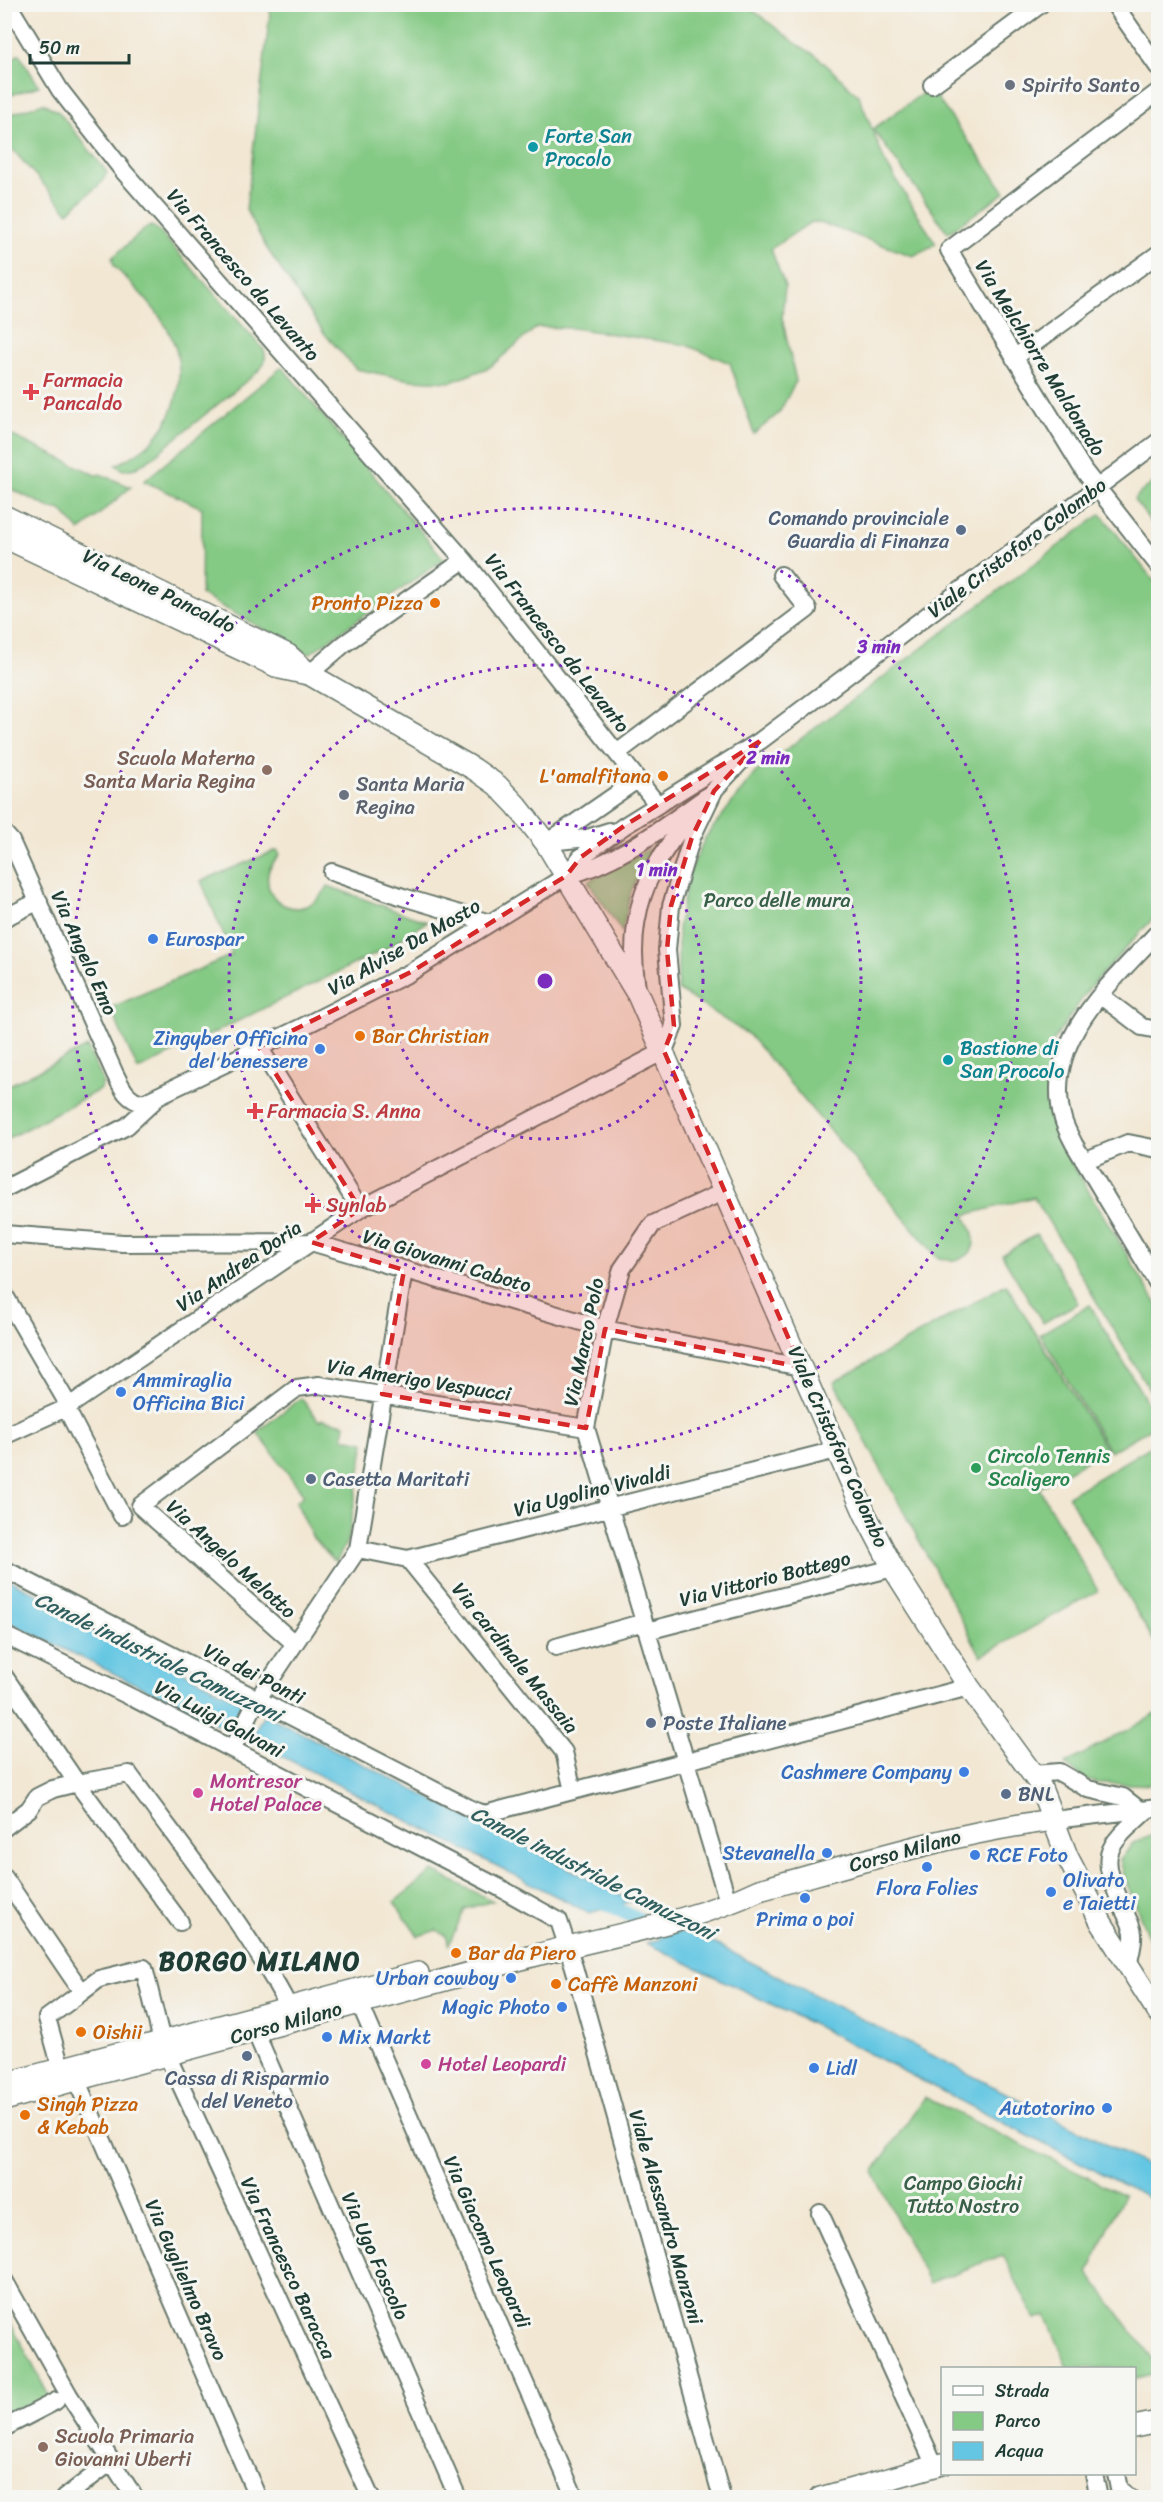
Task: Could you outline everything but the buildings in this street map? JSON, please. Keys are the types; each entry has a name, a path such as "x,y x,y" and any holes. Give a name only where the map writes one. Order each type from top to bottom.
{"main road":[{"name":"Via Leone Pancaldo","path":"4,516 288,655 309,674 474,769 497,785 517,806 546,843 566,876"},
{"name":"Via Leone Pancaldo","path":"4,537 280,668 309,674"},
{"name":"Viale Cristoforo Colombo","path":"566,876 638,995 836,1450 893,1568 969,1687 1033,1774 1044,1794 1067,1856 1101,1922 1158,2012"},
{"name":"Corso Milano","path":"4,2084 68,2074 164,2048 289,2007 613,1929 678,1919 729,1905 759,1890 962,1835 998,1827 1053,1820"},
{"name":"Corso Milano","path":"613,1929 659,1909 725,1892 759,1890"},
{"name":"Corso Milano","path":"164,2048 255,2031 360,2004 566,1941"},
{"name":"Corso Milano","path":"4,2100 68,2074"},
{"path":"1136,2427 1158,2422"},
{"path":"820,2498 862,2492 939,2465"}],"street":[{"name":"Via Francesco da Levanto","path":"8,4 60,90 124,172 464,560 657,804"},
{"path":"932,85 1041,4"},
{"path":"1114,4 1158,67"},
{"name":"Via Melchiorre Maldonado","path":"1158,92 949,250 1014,358 1097,488 1158,566"},
{"path":"1014,358 1158,255"},
{"name":"Viale Cristoforo Colombo","path":"566,876 581,857 657,804 760,741 1158,442"},
{"name":"Via Francesco da Levanto","path":"309,674 344,644 464,560"},
{"name":"Via Francesco da Levanto","path":"617,753 807,609 781,575"},
{"name":"Viale Cristoforo Colombo","path":"638,995 632,960 638,910 647,882 675,833 760,741"},
{"path":"546,843 637,780"},
{"name":"Viale Cristoforo Colombo","path":"566,876 589,870 642,841 714,791"},
{"name":"Viale Cristoforo Colombo","path":"663,1051 674,1026 667,950 671,906 692,837 714,791"},
{"name":"Viale Cristoforo Colombo","path":"546,843 587,838 624,826"},
{"name":"Via Angelo Emo","path":"4,833 11,841 39,901 123,1091"},
{"path":"332,872 403,897 490,923"},
{"name":"Via Alvise Da Mosto","path":"123,1091 133,1101 143,1103 158,1097 411,972 566,876"},
{"path":"4,918 39,901"},
{"path":"1158,932 1077,1026 1063,1056 1059,1078 1063,1119 1084,1161 1158,1284"},
{"path":"1101,996 1142,1027 1158,1030"},
{"path":"259,1047 360,1209"},
{"name":"Via Andrea Doria","path":"4,1437 66,1408 360,1209 663,1051"},
{"name":"Via Alvise Da Mosto","path":"4,1189 127,1126 158,1097"},
{"path":"1084,1161 1128,1143 1158,1149"},
{"name":"Via Marco Polo","path":"725,1191 652,1224 622,1269 605,1329 586,1428 725,1892"},
{"name":"Via Giovanni Caboto","path":"4,1234 123,1243 311,1242 605,1329 801,1367"},
{"path":"234,1745 256,1702 358,1549 404,1270"},
{"path":"4,1294 64,1399 66,1408 122,1516"},
{"name":"Via Amerigo Vespucci","path":"140,1506 297,1388 319,1385 586,1428"},
{"name":"Via Ugolino Vivaldi","path":"358,1549 408,1559 836,1450"},
{"name":"Via Angelo Melotto","path":"140,1506 294,1643"},
{"name":"Via cardinale Massaia","path":"408,1559 564,1752 573,1791"},
{"name":"Via Vittorio Bottego","path":"646,1626 893,1568"},
{"name":"Via dei Ponti","path":"4,1569 256,1702 473,1810 485,1814 573,1791"},
{"path":"556,1647 646,1626"},
{"name":"Via Luigi Galvani","path":"6,1639 234,1745 502,1888 559,1921 566,1941"},
{"path":"4,1676 77,1783 180,1922"},
{"path":"573,1791 969,1687"},
{"path":"1033,1774 1059,1772 1088,1789 1123,1797 1149,1810"},
{"path":"4,1828 29,1809 37,1797 53,1789 129,1774 235,1921 273,1977 289,2007"},
{"path":"1053,1820 1149,1810"},
{"path":"1128,1966 1133,1933 1112,1882 1108,1863 1109,1849 1119,1835 1149,1810"},
{"path":"4,1877 82,1992"},
{"name":"Viale Alessandro Manzoni","path":"566,1941 722,2498"},
{"name":"Via Francesco Baracca","path":"82,1992 99,1979 144,1968 164,2048 371,2498"},
{"name":"Via Guglielmo Bravo","path":"82,1992 46,2018 68,2074 258,2498"},
{"name":"Via Giacomo Leopardi","path":"360,2004 575,2498"},
{"name":"Via Ugo Foscolo","path":"255,2031 458,2498"},
{"path":"820,2213 939,2465"},
{"path":"4,2280 69,2395 135,2498"},
{"path":"4,2428 56,2401"},
{"path":"64,2498 111,2462"},
{"path":"1094,2475 1099,2498"}],"highlighted area":[{"path":"760,741 714,791 692,837 671,906 667,950 674,1026 664,1051 801,1367 605,1329 586,1428 382,1394 404,1270 311,1242 360,1209 259,1047 411,972 566,876 581,857 624,826"}],"green space":[{"path":"271,5 746,5 818,57 859,96 885,162 936,244 913,256 824,224 811,222 771,249 785,286 782,317 796,381 779,413 754,434 730,363 686,345 573,328 537,327 490,367 451,382 411,380 356,369 323,332 266,247 246,209"},
{"path":"19,54 39,86 5,97 5,64"},
{"path":"930,88 1005,192 948,233 873,129"},
{"path":"43,103 59,112 107,172 102,182 68,212 5,141 5,116"},
{"path":"152,226 264,350 265,361 255,374 153,457 136,468 123,470 116,465 140,451 159,434 167,421 178,391 178,360 168,330 150,304 114,266 112,258 146,228"},
{"path":"282,367 444,559 309,654 201,595 202,508 144,481"},
{"path":"4,432 96,475 100,474 131,487 80,531 60,509 52,509 5,486"},
{"path":"1158,479 1158,531 1134,500"},
{"name":"Parco delle mura","path":"1101,514 1158,586 1158,913 1090,987 1054,1040 1048,1082 1049,1115 1065,1152 1158,1306 1158,1404 1034,1197 965,1215 974,1239 971,1251 956,1260 937,1257 749,1035 678,990 678,928 688,876 705,838 755,773"},
{"path":"651,848 631,892 622,932 588,881"},
{"path":"277,850 280,854 269,870 268,882 277,900 286,906 296,908 307,906 318,899 328,886 427,922 389,947 138,1070 110,1008 232,955 201,881"},
{"path":"87,1047 103,1081 101,1089 5,1140 5,1087"},
{"path":"1037,1234 1078,1303 1043,1323 1002,1255"},
{"name":"Circolo Tennis Scaligero","path":"1006,1284 1106,1449 1039,1488 1098,1591 981,1656 834,1382"},
{"path":"1090,1305 1158,1421 1158,1424 1110,1452 1040,1334"},
{"path":"301,1398 319,1421 322,1419 345,1424 343,1438 365,1442 348,1539 337,1561 333,1560 313,1538 296,1502 304,1495 257,1432"},
{"path":"1158,1442 1158,1648 1068,1496"},
{"path":"1158,1713 1158,1785 1099,1783 1086,1780 1065,1764"},
{"path":"1158,1833 1158,1950 1155,1953 1125,1879 1120,1860 1133,1843"},
{"path":"433,1871 493,1901 465,1909 449,1944 446,1936 437,1930 418,1936 394,1902"},
{"name":"Campo Giochi Tutto Nostro","path":"924,2097 1124,2195 1088,2273 1158,2366 1158,2373 1136,2378 1136,2367 1068,2367 1046,2315 1035,2319 1003,2255 929,2283 873,2172"},
{"path":"4,2310 51,2400 4,2425"}],"water":[{"path":"4,1577 245,1704 231,1731 5,1620"},
{"path":"264,1714 633,1901 589,1913 250,1740"},
{"path":"690,1931 1158,2171 1158,2203 816,2026 646,1943"}],"waterway":[{"name":"Canale industriale Camuzzoni","path":"597,1899 688,1944"}],"place":[{"name":"Spirito Santo","path":"1010,85"},
{"name":"Forte San Procolo","path":"533,147"},
{"name":"Farmacia Pancaldo","path":"31,392"},
{"name":"Comando provinciale Guardia di Finanza","path":"961,530"},
{"name":"Pronto Pizza","path":"435,603"},
{"name":"Scuola Materna Santa Maria Regina","path":"267,770"},
{"name":"L'amalfitana","path":"663,776"},
{"name":"Santa Maria Regina","path":"344,795"},
{"name":"Eurospar","path":"153,939"},
{"name":"Bar Christian","path":"360,1036"},
{"name":"Zingyber Officina del benessere","path":"320,1049"},
{"name":"Bastione di San Procolo","path":"948,1060"},
{"name":"Farmacia S. Anna","path":"255,1111"},
{"name":"Synlab","path":"313,1205"},
{"name":"Ammiraglia Officina Bici","path":"121,1392"},
{"name":"Circolo Tennis Scaligero","path":"976,1468"},
{"name":"Casetta Maritati","path":"311,1479"},
{"name":"Poste Italiane","path":"651,1723"},
{"name":"Cashmere Company","path":"964,1772"},
{"name":"Montresor Hotel Palace","path":"198,1793"},
{"name":"BNL","path":"1006,1794"},
{"name":"Stevanella","path":"827,1853"},
{"name":"RCE Foto","path":"975,1855"},
{"name":"Flora Folies","path":"927,1867"},
{"name":"Olivato e Taietti","path":"1051,1892"},
{"name":"Prima o poi","path":"805,1898"},
{"name":"Bar da Piero","path":"456,1953"},
{"name":"Urban cowboy","path":"511,1978"},
{"name":"Caffè Manzoni","path":"556,1984"},
{"name":"Magic Photo","path":"562,2007"},
{"name":"Oishii","path":"81,2032"},
{"name":"Mix Markt","path":"327,2037"},
{"name":"Cassa di Risparmio del Veneto","path":"247,2056"},
{"name":"Hotel Leopardi","path":"426,2064"},
{"name":"Lidl","path":"814,2068"},
{"name":"Autotorino","path":"1107,2108"},
{"name":"Singh Pizza & Kebab","path":"25,2115"},
{"name":"Scuola Primaria Giovanni Uberti","path":"43,2447"}],"district":[{"name":"BORGO MILANO","path":"260,1961"}]}
